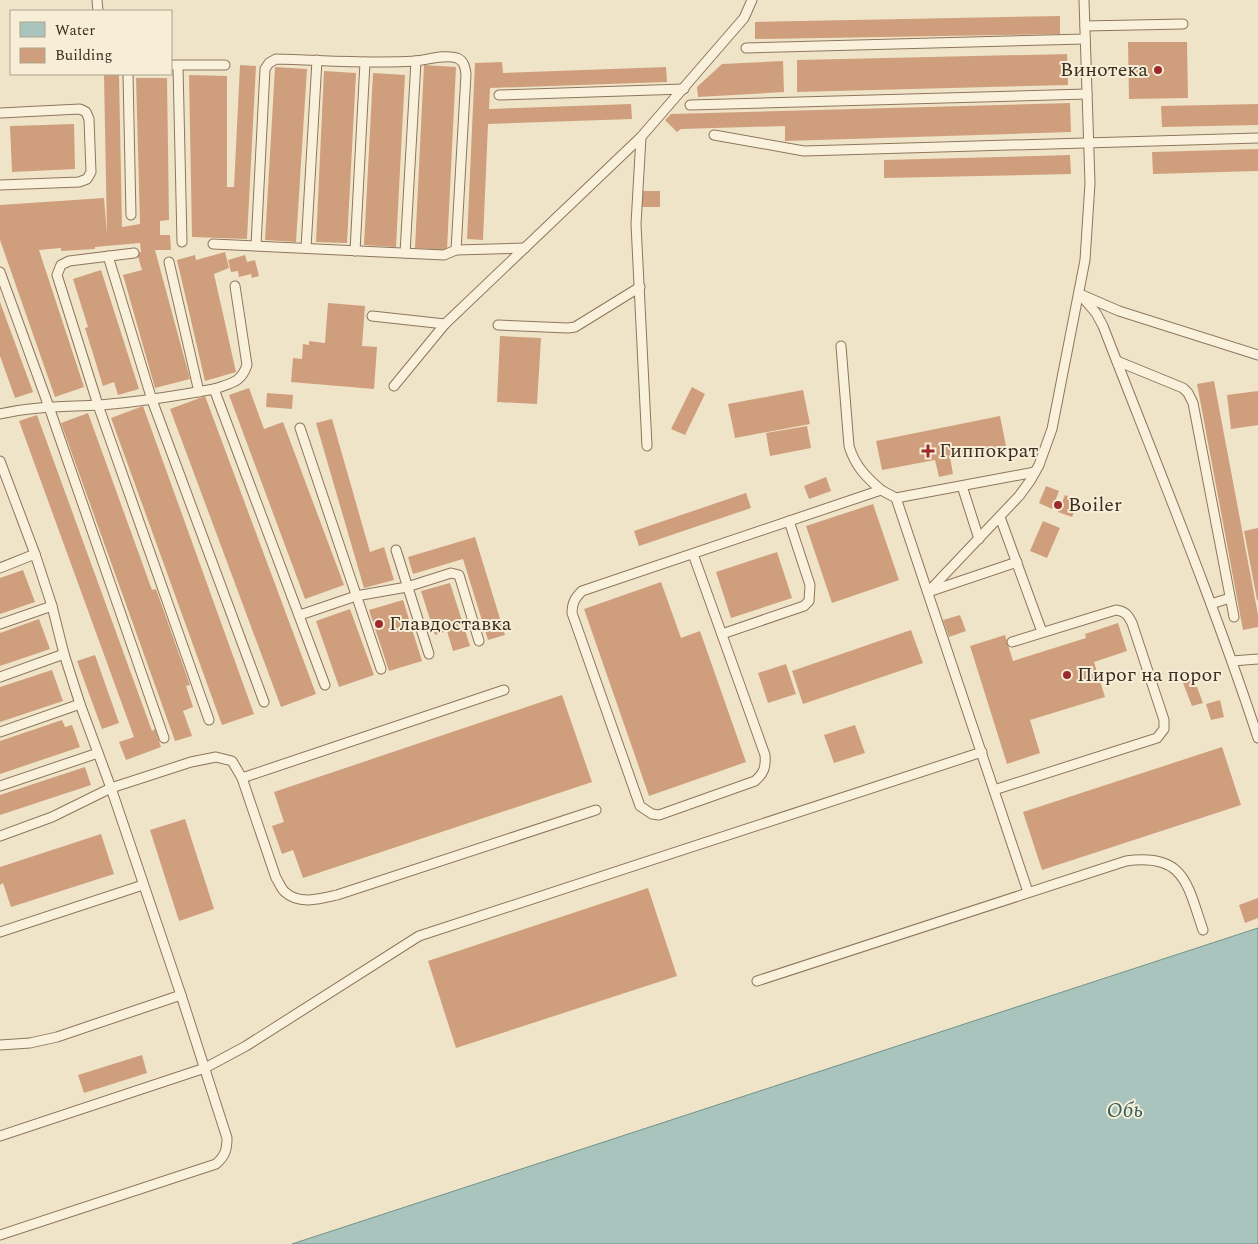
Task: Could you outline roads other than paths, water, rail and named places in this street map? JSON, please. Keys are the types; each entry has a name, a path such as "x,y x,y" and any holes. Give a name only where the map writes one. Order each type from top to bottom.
{"lane":[{"path":"394,386 445,324 641,137 744,18 752,0"},
{"path":"928,592 1019,496 1035,472 1052,429 1085,260 1088,220 1084,0"},
{"path":"1085,26 1183,24"},
{"path":"746,48 1085,39"},
{"path":"256,245 265,69 268,62 276,59 365,62 456,58 462,61 466,74 456,250"},
{"path":"306,248 316,60"},
{"path":"405,253 416,61"},
{"path":"355,251 365,62"},
{"path":"182,242 175,65 225,65"},
{"path":"128,75 131,215"},
{"path":"499,95 684,89"},
{"path":"690,105 1087,94"},
{"path":"0,113 80,109 86,112 90,118 91,172 88,179 79,182 0,184"},
{"path":"714,135 804,151 1258,138"},
{"path":"641,137 636,224 647,446"},
{"path":"213,244 444,255 456,250 525,248"},
{"path":"134,253 69,261 61,265 57,275 98,405 209,720"},
{"path":"108,256 152,400 264,702"},
{"path":"169,262 199,392"},
{"path":"0,272 164,738"},
{"path":"0,414 49,407 152,400 214,389 238,381 247,365 235,286"},
{"path":"498,325 568,328 575,326 640,287"},
{"path":"1079,294 1119,311 1258,355"},
{"path":"1079,294 1096,313 1103,326 1211,604 1258,738"},
{"path":"372,316 445,324"},
{"path":"841,346 849,446 858,467 881,490 896,498 1035,472"},
{"path":"1116,361 1183,388 1193,403 1234,617"},
{"path":"214,389 325,685"},
{"path":"300,428 381,669"},
{"path":"0,461 35,554 80,704 111,788 227,1138 227,1148 224,1157 216,1164 0,1235"},
{"path":"962,486 979,539"},
{"path":"693,554 765,756 766,766 761,776 755,781 659,814 652,814 640,806 572,613 572,606 576,598 582,591 881,490"},
{"path":"896,498 1028,892"},
{"path":"1000,517 1042,632"},
{"path":"722,634 804,606 809,601 810,585 789,521"},
{"path":"396,550 428,654"},
{"path":"0,568 35,554"},
{"path":"928,592 1016,562"},
{"path":"300,615 356,596 407,587 451,573 459,575 479,641"},
{"path":"1211,604 1230,598"},
{"path":"0,624 52,606"},
{"path":"994,790 1157,738 1164,729 1164,720 1132,623 1129,616 1123,611 1116,610 1012,642"},
{"path":"0,677 64,654"},
{"path":"1232,661 1258,658"},
{"path":"242,778 504,690"},
{"path":"0,732 80,704"},
{"path":"0,1136 205,1068 246,1046 419,936 982,752"},
{"path":"0,786 98,753"},
{"path":"0,836 52,817 111,788 191,762 216,757 232,760 242,778 276,878 285,892 296,898 314,900 336,895 596,810"},
{"path":"756,981 1126,861 1142,859 1157,860 1169,864 1179,872 1186,881 1203,930"},
{"path":"0,932 143,884"},
{"path":"0,1045 30,1043 57,1037 181,995"}],"water":[{"name":"Обь","path":"1258,928 1258,1244 292,1244"}],"place":[{"name":"Винотека","path":"1158,70"},
{"name":"Гиппократ","path":"928,451"},
{"name":"Boiler","path":"1058,505"},
{"name":"Главдоставка","path":"379,624"},
{"name":"Пирог на порог","path":"1067,675"}]}
